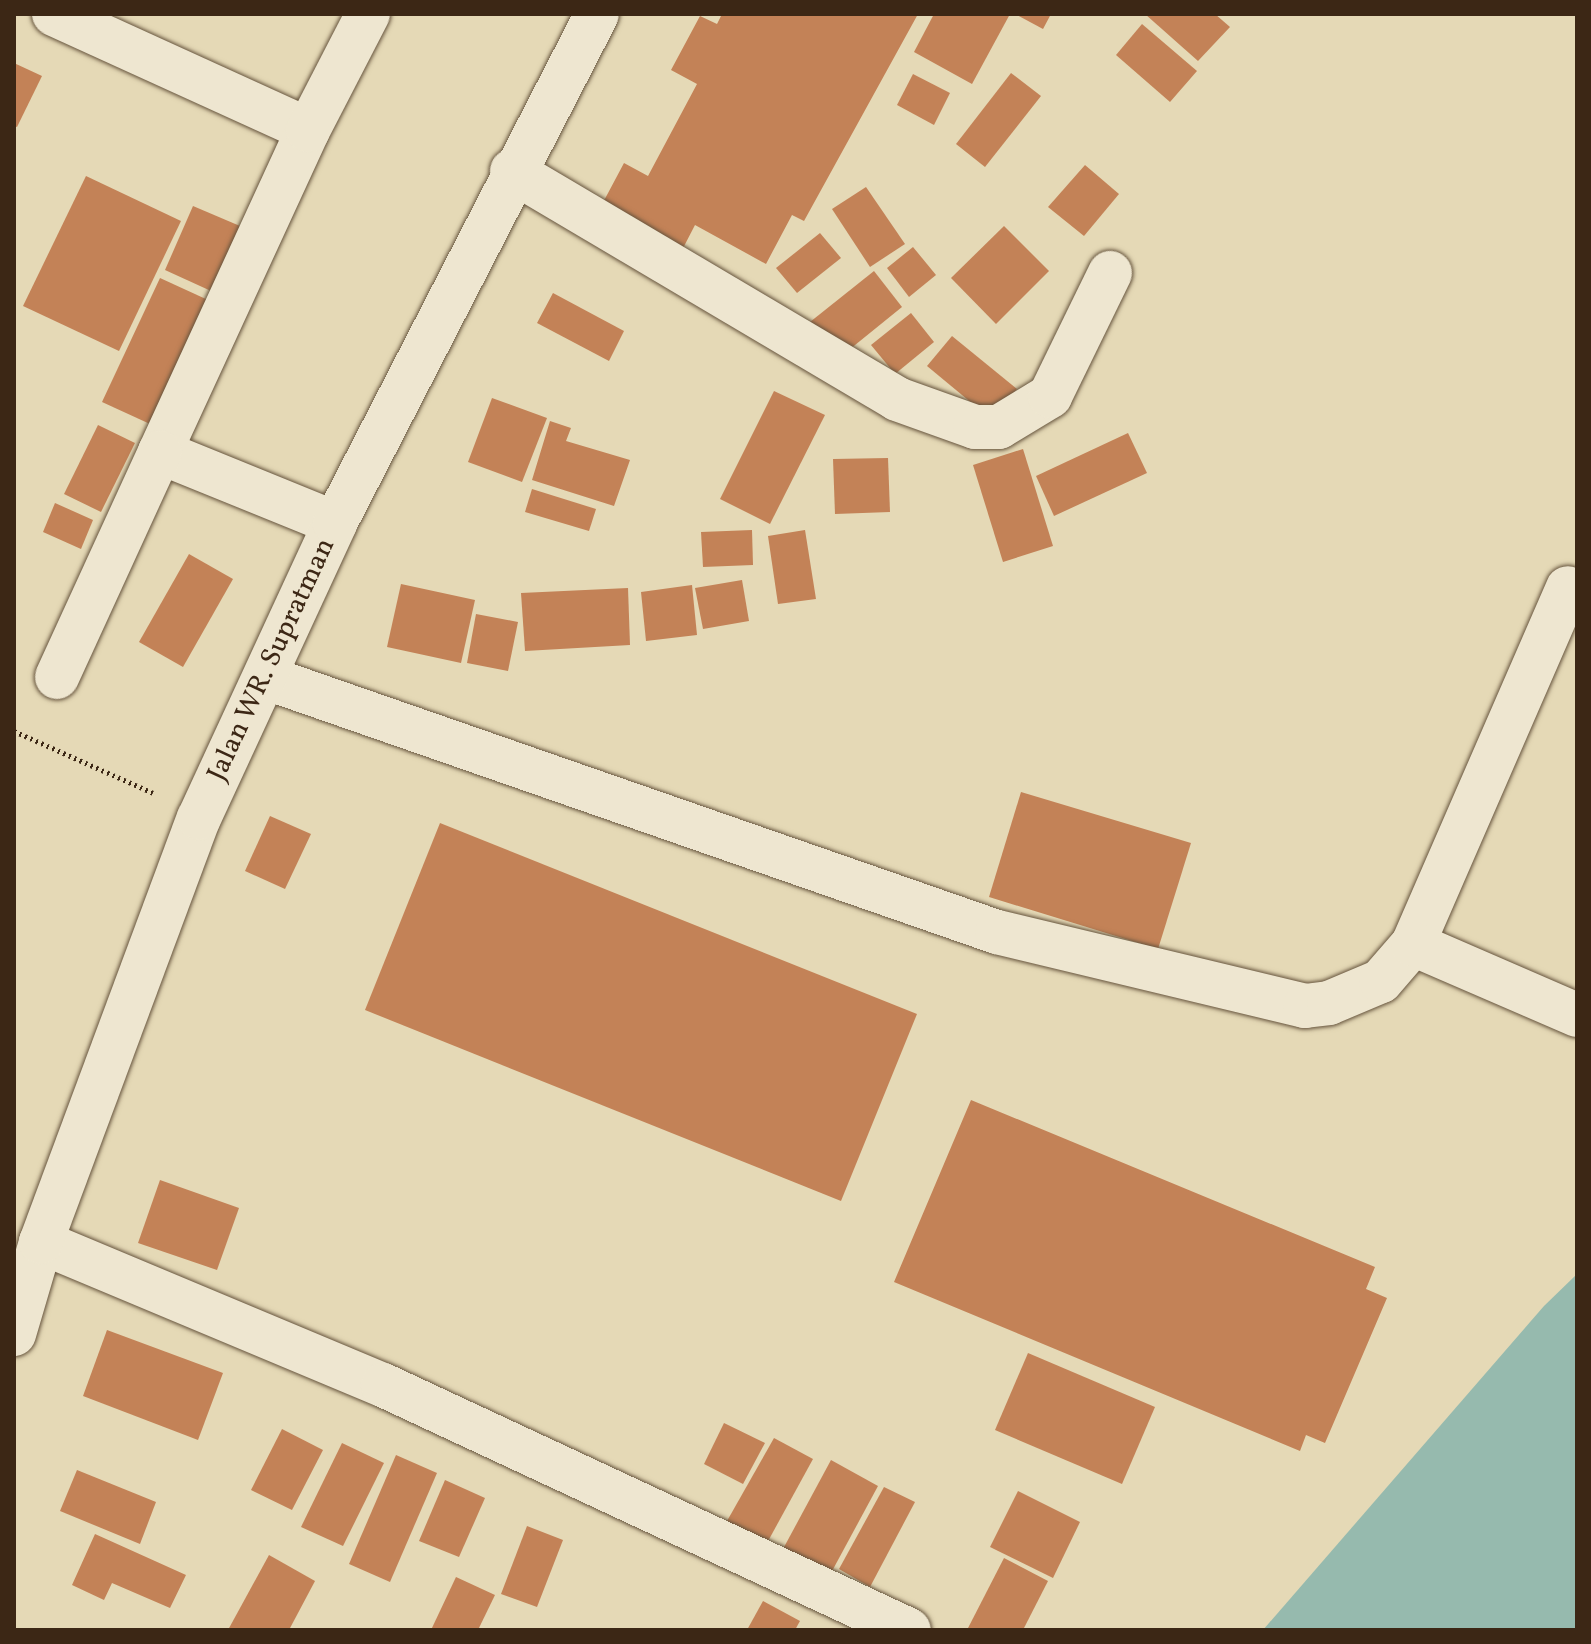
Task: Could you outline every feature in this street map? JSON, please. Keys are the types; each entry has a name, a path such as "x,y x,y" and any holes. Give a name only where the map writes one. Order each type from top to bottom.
{"street":[{"path":"54,14 308,130"},
{"path":"57,677 308,130 368,14"},
{"name":"Jalan WR. Supratman","path":"14,1334 41,1242 199,818 267,678 335,523 512,171 597,14"},
{"path":"512,171 897,399 975,427 999,427 1050,396 1110,273"},
{"path":"160,452 335,523"},
{"path":"267,678 997,932 1305,1006 1329,1003 1381,981 1413,944 1568,588"},
{"path":"1413,944 1577,1015"},
{"path":"41,1242 383,1385 909,1630"}],"path":[{"path":"14,731 199,818"}],"water":[{"path":"1577,1274 1577,1630 1263,1630 1544,1306"}],"building":[{"path":"722,14 918,14 804,221 792,215 766,264 695,225 680,254 599,210 624,163 648,176 697,84 671,70 700,16 717,24"},
{"path":"934,14 1010,14 972,84 914,52"},
{"path":"1015,14 1051,14 1043,29"},
{"path":"1145,14 1215,14 1230,27 1198,61"},
{"path":"1142,24 1197,71 1170,102 1116,55"},
{"path":"14,63 42,76 17,127 14,126"},
{"path":"1011,73 1041,96 985,167 956,144"},
{"path":"913,74 950,93 934,125 897,105"},
{"path":"1085,165 1119,194 1084,236 1048,207"},
{"path":"86,176 181,221 119,351 23,306"},
{"path":"866,187 905,244 870,267 832,209"},
{"path":"193,206 240,226 211,291 165,270"},
{"path":"1004,226 1049,271 996,324 951,278"},
{"path":"820,233 841,258 797,293 776,268"},
{"path":"913,247 936,275 909,297 887,268"},
{"path":"874,271 902,307 839,358 810,322"},
{"path":"160,278 208,300 150,424 102,402"},
{"path":"553,293 624,331 609,361 537,323"},
{"path":"911,313 934,342 895,374 871,345"},
{"path":"952,336 1017,389 991,419 927,366"},
{"path":"774,391 825,415 770,524 720,499"},
{"path":"492,398 547,418 522,482 468,462"},
{"path":"550,421 571,428 566,441 630,460 614,506 532,480"},
{"path":"98,425 135,443 101,512 64,494"},
{"path":"1128,433 1147,473 1054,516 1036,476"},
{"path":"1023,449 1053,546 1003,562 973,465"},
{"path":"888,458 890,512 835,514 833,459"},
{"path":"532,489 596,509 589,531 525,512"},
{"path":"55,503 93,520 81,549 43,532"},
{"path":"752,530 753,565 703,567 701,532"},
{"path":"805,530 816,599 778,604 768,536"},
{"path":"189,554 233,579 183,667 139,642"},
{"path":"742,580 749,621 703,629 695,588"},
{"path":"401,584 475,600 461,663 387,647"},
{"path":"692,585 697,635 646,641 641,592"},
{"path":"628,588 630,645 525,651 521,593"},
{"path":"476,614 518,622 508,671 467,663"},
{"path":"1021,792 1191,843 1158,949 989,897"},
{"path":"270,816 311,834 285,889 245,871"},
{"path":"440,823 917,1014 841,1201 365,1010"},
{"path":"971,1100 1375,1267 1366,1289 1387,1298 1325,1443 1306,1435 1300,1451 894,1282"},
{"path":"160,1180 239,1208 217,1270 138,1243"},
{"path":"107,1330 223,1373 198,1440 83,1396"},
{"path":"1028,1353 1155,1407 1122,1484 995,1430"},
{"path":"724,1423 765,1443 743,1484 704,1464"},
{"path":"282,1429 323,1450 292,1510 251,1490"},
{"path":"774,1438 813,1459 767,1543 727,1521"},
{"path":"342,1443 384,1463 343,1546 301,1527"},
{"path":"396,1455 437,1473 390,1582 349,1564"},
{"path":"831,1460 878,1486 831,1573 783,1549"},
{"path":"77,1470 156,1502 140,1544 60,1511"},
{"path":"445,1480 485,1498 459,1557 419,1541"},
{"path":"884,1487 915,1502 870,1587 839,1569"},
{"path":"1018,1491 1080,1522 1053,1578 990,1547"},
{"path":"527,1526 563,1540 537,1607 501,1594"},
{"path":"95,1534 186,1575 170,1608 112,1583 104,1600 72,1585"},
{"path":"269,1555 315,1581 289,1630 228,1630"},
{"path":"1004,1558 1048,1581 1023,1630 967,1630"},
{"path":"456,1577 495,1595 478,1630 431,1630"},
{"path":"763,1601 800,1621 795,1630 747,1630"}]}
